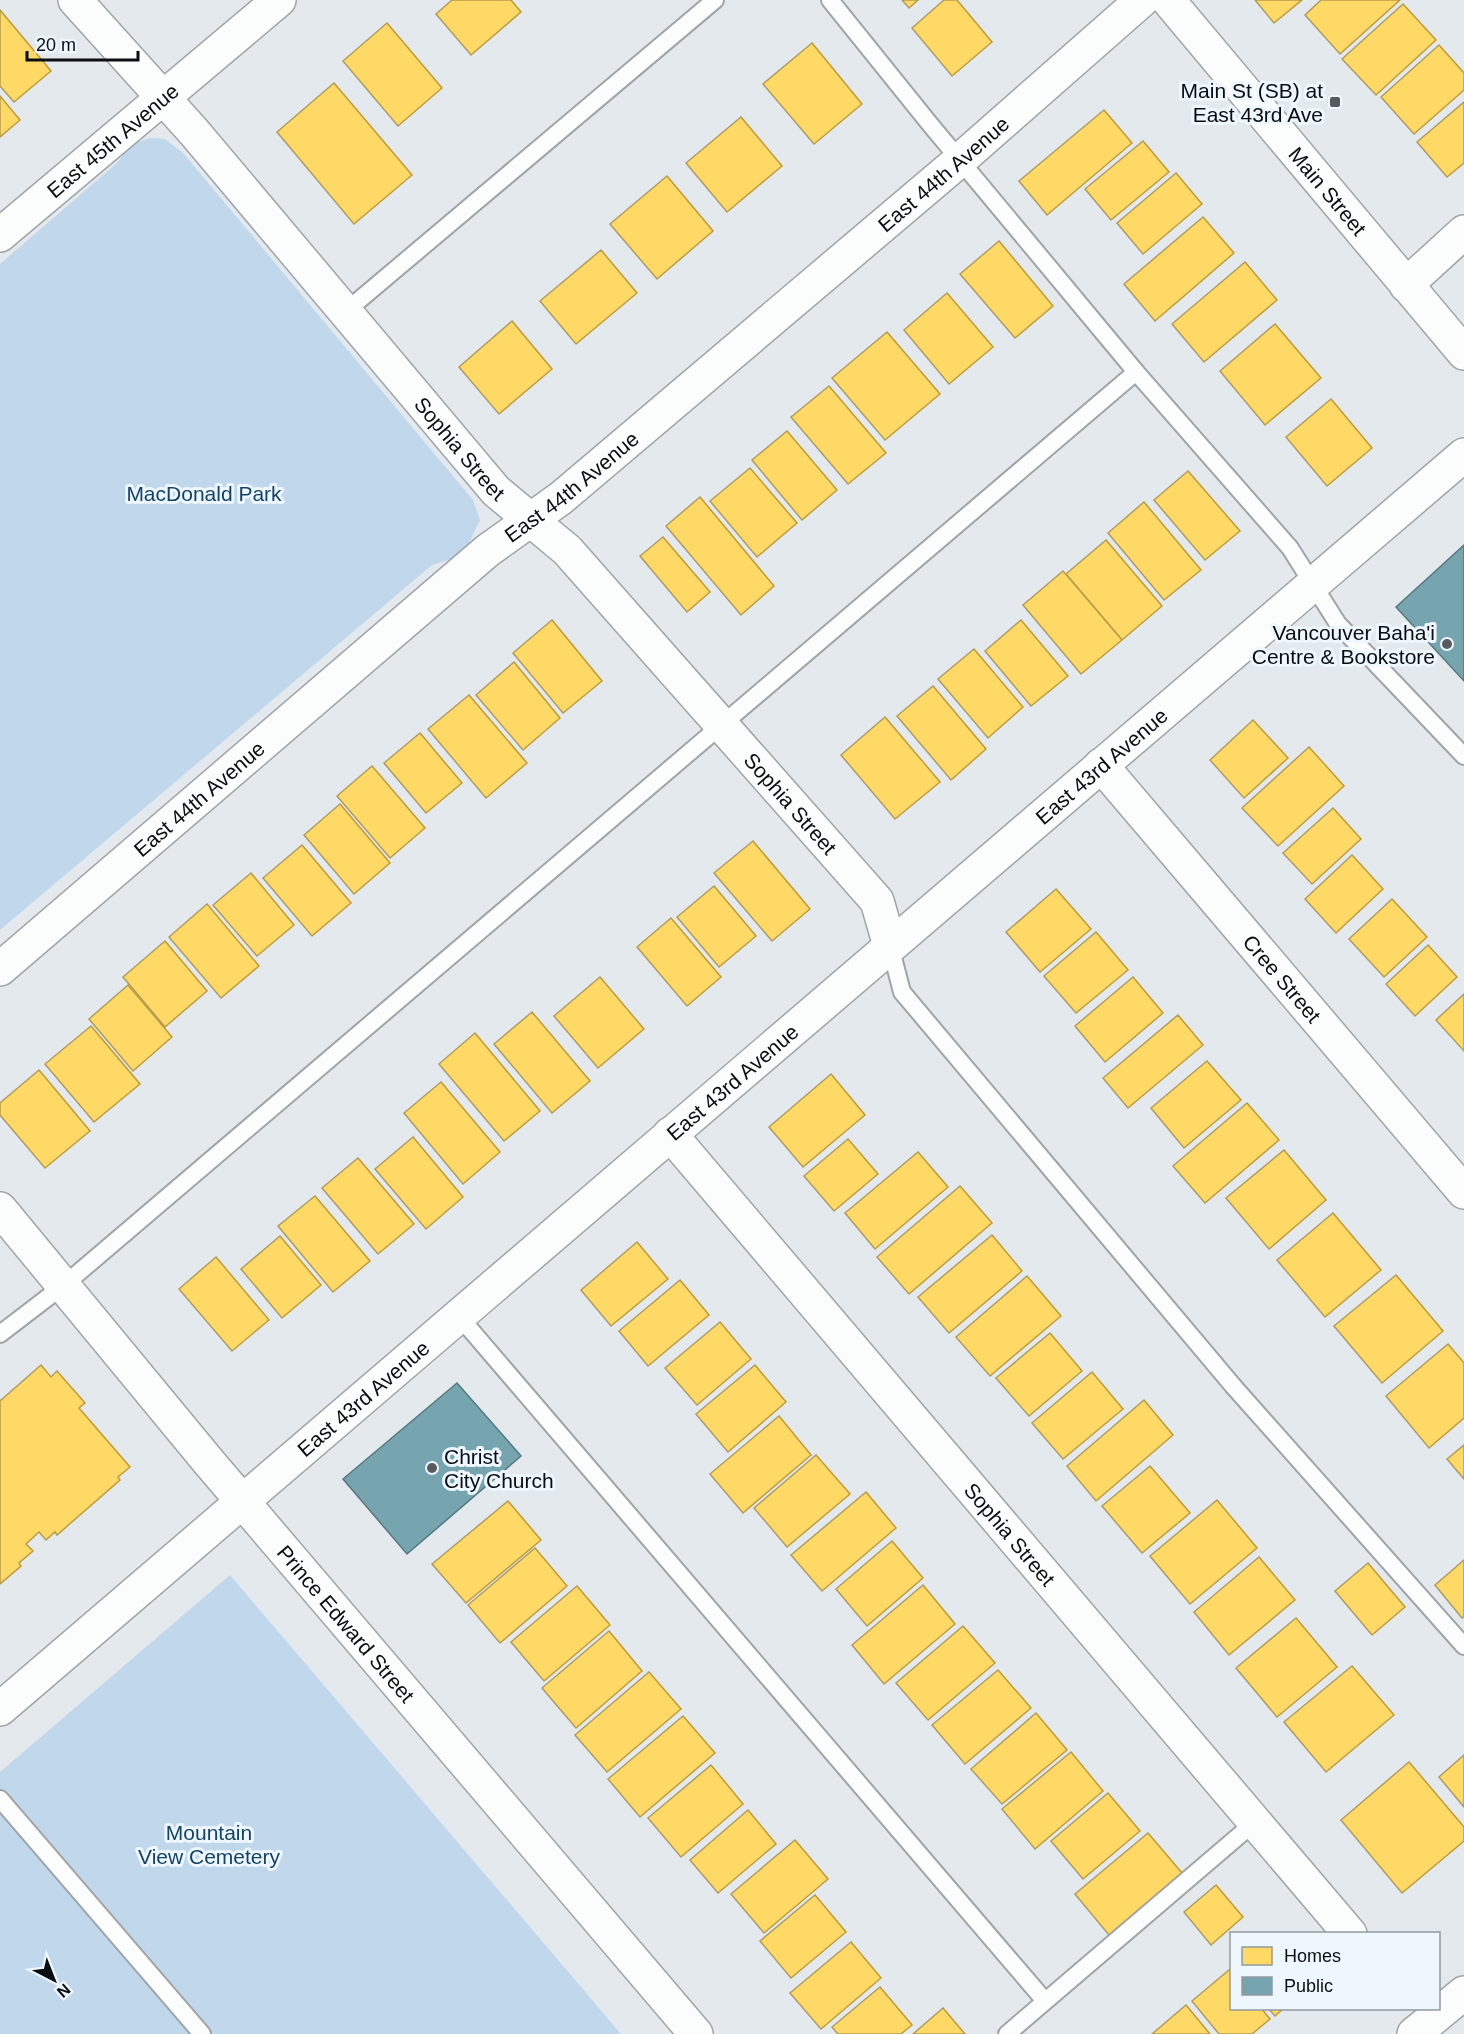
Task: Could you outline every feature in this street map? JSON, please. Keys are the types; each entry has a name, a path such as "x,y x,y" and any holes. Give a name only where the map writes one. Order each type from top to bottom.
{"street":[{"name":"Sophia Street","path":"75,0 162,97 496,491 567,550 877,901 890,946"},
{"name":"East 45th Avenue","path":"0,235 279,0"},
{"name":"East 44th Avenue","path":"0,969 487,551 561,498 960,160 1142,0"},
{"name":"Main Street","path":"1168,0 1464,353"},
{"path":"1406,285 1464,232"},
{"name":"East 43rd Avenue","path":"0,1708 1464,455"},
{"name":"Cree Street","path":"1101,765 1464,1192"},
{"name":"Sophia Street","path":"670,1134 1348,1932"},
{"name":"Prince Edward Street","path":"0,1209 243,1501 696,2034"},
{"path":"1440,2008 1464,1993"},
{"path":"1418,2022 1437,2010"}],"lane":[{"path":"345,312 715,0"},
{"path":"830,0 1136,372 1290,548 1338,624 1464,756"},
{"path":"0,1334 64,1285 1136,372"},
{"path":"890,946 902,992 1234,1387 1464,1646"},
{"path":"458,1316 1046,2001"},
{"path":"0,1799 202,2034"},
{"path":"1007,2034 1255,1822"}],"green space":[{"name":"MacDonald Park","path":"152,138 165,139 183,153 473,500 480,520 468,545 452,559 432,565 0,930 0,264 117,163 132,146"},
{"name":"Mountain View Cemetery","path":"230,1575 621,2034 0,2034 0,1772"}],"building: Homes":[{"path":"452,0 511,0 521,12 471,55 436,14"},
{"path":"902,0 918,0 909,8"},
{"path":"944,0 957,0 992,42 952,76 912,28"},
{"path":"1255,0 1302,0 1274,23"},
{"path":"1321,0 1400,0 1340,54 1305,15"},
{"path":"1403,4 1436,40 1376,95 1342,59"},
{"path":"0,10 51,71 14,102 0,86"},
{"path":"387,23 442,88 398,126 343,61"},
{"path":"812,43 862,104 814,144 763,84"},
{"path":"1439,45 1464,73 1464,90 1414,134 1381,97"},
{"path":"334,83 412,175 354,224 277,132"},
{"path":"0,96 20,120 0,137"},
{"path":"1464,102 1464,163 1447,177 1417,142"},
{"path":"1104,110 1132,143 1047,215 1019,181"},
{"path":"741,117 782,166 727,212 686,163"},
{"path":"1143,141 1169,172 1111,220 1085,189"},
{"path":"1176,173 1202,204 1143,254 1117,223"},
{"path":"667,176 713,231 657,279 610,224"},
{"path":"1203,217 1234,253 1155,321 1124,284"},
{"path":"999,241 1053,306 1015,338 960,274"},
{"path":"601,250 637,293 576,344 540,301"},
{"path":"1245,262 1277,300 1204,362 1172,324"},
{"path":"947,293 993,347 949,384 904,330"},
{"path":"512,321 552,369 499,414 459,367"},
{"path":"1275,324 1321,378 1265,425 1220,371"},
{"path":"887,332 940,394 885,440 832,378"},
{"path":"829,386 886,453 848,484 791,417"},
{"path":"1331,399 1372,448 1327,486 1286,437"},
{"path":"787,431 837,490 802,520 752,460"},
{"path":"750,468 797,523 757,557 710,501"},
{"path":"1188,471 1240,531 1205,560 1154,500"},
{"path":"700,497 774,586 741,615 666,526"},
{"path":"1144,502 1201,570 1164,600 1108,533"},
{"path":"663,537 710,592 687,612 640,556"},
{"path":"1106,540 1162,606 1122,640 1066,574"},
{"path":"1063,571 1122,640 1081,674 1023,605"},
{"path":"552,620 602,681 563,713 513,653"},
{"path":"1021,620 1068,676 1031,706 985,651"},
{"path":"974,649 1023,707 988,738 938,679"},
{"path":"514,662 560,718 523,750 476,695"},
{"path":"933,686 986,749 951,780 897,716"},
{"path":"469,695 527,763 486,798 428,729"},
{"path":"885,717 940,782 895,819 841,755"},
{"path":"1253,720 1288,758 1244,798 1210,760"},
{"path":"420,733 462,783 426,813 384,763"},
{"path":"1309,747 1344,786 1278,846 1242,808"},
{"path":"372,766 425,828 390,858 337,796"},
{"path":"340,804 390,863 354,894 304,835"},
{"path":"1333,808 1361,839 1312,884 1283,853"},
{"path":"753,841 810,909 772,941 714,873"},
{"path":"302,845 351,903 312,936 263,878"},
{"path":"1352,855 1383,889 1336,933 1305,899"},
{"path":"251,873 294,925 257,956 213,905"},
{"path":"714,886 756,936 719,967 677,917"},
{"path":"1056,889 1091,929 1040,972 1006,932"},
{"path":"1392,899 1427,937 1384,977 1349,939"},
{"path":"207,904 259,966 221,998 169,937"},
{"path":"671,918 721,977 687,1006 637,947"},
{"path":"1096,932 1128,970 1076,1013 1044,976"},
{"path":"165,941 207,991 165,1027 123,977"},
{"path":"1428,945 1457,977 1415,1016 1386,984"},
{"path":"600,977 644,1029 598,1068 554,1016"},
{"path":"1133,977 1163,1013 1105,1062 1075,1026"},
{"path":"128,985 172,1037 133,1071 89,1019"},
{"path":"1464,994 1464,1051 1436,1020"},
{"path":"532,1012 590,1081 552,1113 494,1044"},
{"path":"1178,1015 1203,1045 1128,1108 1103,1078"},
{"path":"91,1026 140,1084 94,1122 45,1064"},
{"path":"475,1033 540,1111 504,1141 439,1064"},
{"path":"1207,1061 1241,1100 1184,1148 1151,1108"},
{"path":"39,1070 90,1131 45,1168 0,1115 0,1103"},
{"path":"831,1074 865,1115 803,1167 769,1127"},
{"path":"441,1082 500,1152 463,1184 404,1113"},
{"path":"1247,1103 1279,1140 1205,1203 1173,1166"},
{"path":"413,1137 463,1197 426,1229 375,1169"},
{"path":"848,1139 878,1174 834,1211 804,1176"},
{"path":"1284,1150 1326,1200 1269,1249 1226,1198"},
{"path":"918,1152 948,1187 875,1249 845,1213"},
{"path":"358,1158 414,1224 378,1254 322,1188"},
{"path":"960,1186 992,1223 909,1294 877,1257"},
{"path":"315,1196 370,1261 333,1292 278,1226"},
{"path":"1333,1213 1381,1270 1325,1317 1277,1260"},
{"path":"992,1235 1022,1271 949,1333 918,1297"},
{"path":"280,1236 321,1285 282,1318 241,1269"},
{"path":"637,1242 668,1279 611,1326 581,1290"},
{"path":"216,1257 269,1320 232,1351 179,1289"},
{"path":"1396,1275 1443,1331 1382,1383 1334,1326"},
{"path":"1027,1276 1061,1316 990,1376 956,1337"},
{"path":"680,1280 709,1315 648,1366 619,1331"},
{"path":"720,1322 751,1359 697,1405 665,1368"},
{"path":"1050,1333 1082,1371 1029,1416 996,1378"},
{"path":"1448,1344 1464,1363 1464,1418 1429,1448 1386,1396"},
{"path":"41,1365 51,1377 57,1371 85,1403 79,1408 130,1467 118,1477 120,1480 57,1535 55,1532 46,1540 39,1532 26,1544 33,1551 19,1563 21,1566 0,1584 0,1401"},
{"path":"755,1365 786,1402 728,1452 696,1414"},
{"path":"1092,1372 1123,1409 1063,1459 1032,1423"},
{"path":"1144,1400 1173,1435 1096,1501 1067,1466"},
{"path":"779,1416 811,1455 743,1513 710,1474"},
{"path":"1464,1445 1464,1479 1447,1459"},
{"path":"816,1455 850,1494 787,1547 754,1508"},
{"path":"1150,1466 1190,1513 1142,1553 1102,1506"},
{"path":"866,1492 896,1528 822,1591 791,1555"},
{"path":"1217,1500 1257,1548 1190,1604 1150,1556"},
{"path":"508,1501 541,1540 466,1603 432,1564"},
{"path":"892,1541 923,1578 867,1626 836,1589"},
{"path":"535,1548 567,1586 500,1643 468,1605"},
{"path":"1259,1557 1295,1600 1229,1655 1194,1612"},
{"path":"1464,1560 1464,1617 1462,1618 1435,1585"},
{"path":"1368,1563 1405,1607 1372,1635 1335,1591"},
{"path":"923,1585 955,1624 884,1684 852,1645"},
{"path":"577,1586 610,1625 544,1681 511,1642"},
{"path":"1296,1618 1337,1667 1277,1717 1236,1668"},
{"path":"963,1626 995,1663 928,1720 896,1683"},
{"path":"609,1631 642,1671 576,1728 542,1688"},
{"path":"1352,1666 1394,1715 1326,1772 1284,1722"},
{"path":"998,1670 1031,1708 965,1764 932,1725"},
{"path":"649,1672 681,1709 607,1772 575,1735"},
{"path":"1036,1713 1067,1750 1002,1804 971,1769"},
{"path":"683,1716 715,1753 640,1817 608,1779"},
{"path":"1071,1752 1103,1791 1035,1849 1002,1809"},
{"path":"1464,1755 1464,1807 1439,1777"},
{"path":"1409,1762 1464,1827 1464,1841 1402,1893 1341,1820"},
{"path":"711,1765 743,1804 681,1857 648,1818"},
{"path":"1108,1793 1140,1831 1083,1879 1051,1841"},
{"path":"748,1810 776,1844 718,1893 690,1860"},
{"path":"1148,1833 1182,1873 1109,1935 1075,1894"},
{"path":"795,1840 828,1879 764,1933 731,1894"},
{"path":"1216,1885 1243,1917 1211,1945 1184,1912"},
{"path":"815,1895 846,1932 791,1978 760,1941"},
{"path":"851,1942 881,1978 821,2029 790,1993"},
{"path":"1229,1970 1230,2010 1263,2010 1270,2019 1252,2034 1219,2034 1192,2001"},
{"path":"880,1987 912,2025 901,2034 838,2034 832,2027"},
{"path":"1186,2005 1210,2034 1152,2034"},
{"path":"943,2008 965,2034 913,2034"},
{"path":"1270,2010 1282,2010 1275,2016"}],"building: Public":[{"name":"Vancouver Baha'i Centre & Bookstore","path":"1464,545 1464,681 1396,607"},
{"name":"Christ City Church","path":"457,1383 521,1456 407,1554 343,1479"}],"place":[{"name":"Main St (SB) at East 43rd Ave","path":"1335,102"},
{"name":"Vancouver Baha'i Centre & Bookstore","path":"1447,644"},
{"name":"Christ City Church","path":"432,1468"}]}
